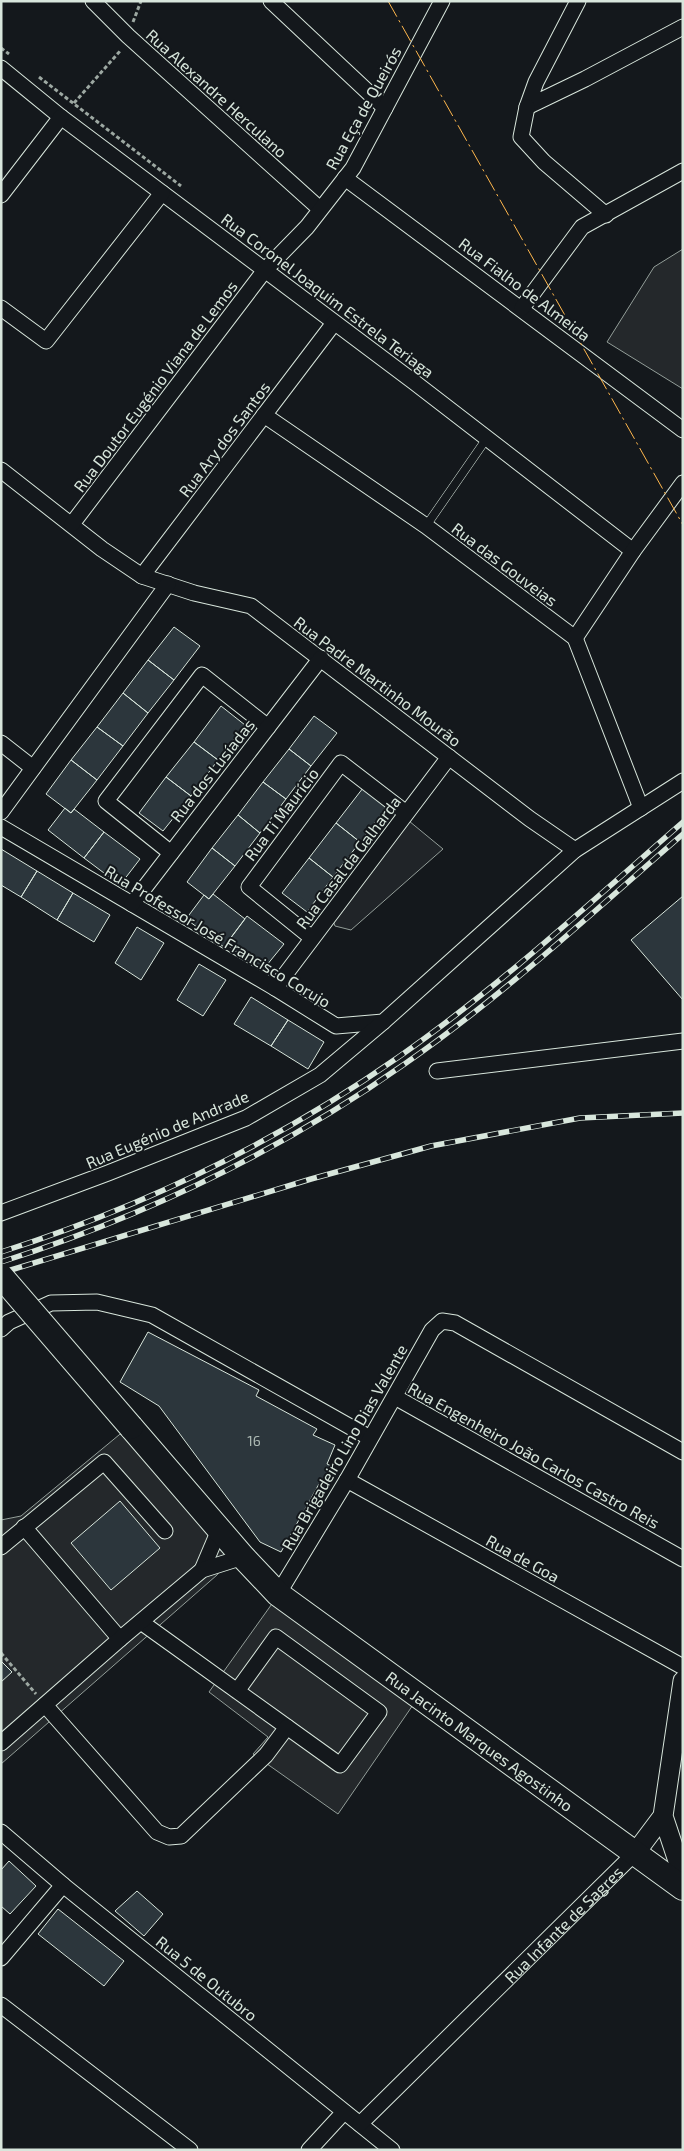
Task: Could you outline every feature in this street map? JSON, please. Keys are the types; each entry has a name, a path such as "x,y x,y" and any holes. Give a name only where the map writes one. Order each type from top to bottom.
{"main road":[{"name":"Rua Jacinto Marques Agostinho","path":"1,1276 243,1557 278,1594 636,1852 683,1888"}],"street":[{"name":"Rua Alexandre Herculano","path":"93,1 128,36 320,209"},
{"path":"271,1 385,108"},
{"name":"Rua Eça de Queirós","path":"266,270 353,168 442,1"},
{"path":"578,1 536,82 527,107 521,137 544,162 606,215"},
{"path":"527,107 683,27"},
{"name":"Rua Coronel Joaquim Estrela Teriaga","path":"1,68 61,117 266,270 634,551"},
{"path":"1,195 61,117"},
{"path":"522,308 582,227 683,171"},
{"name":"Rua Fialho de Almeida","path":"345,178 522,308 683,430"},
{"path":"1,308 46,341 162,193"},
{"name":"Rua Doutor Eugénio Viana de Lemos","path":"72,524 266,270"},
{"name":"Rua Ary dos Santos","path":"142,576 334,323"},
{"name":"Rua das Gouveias","path":"264,415 426,526 575,638"},
{"name":"Rua Padre Martinho Mourão","path":"1,470 102,549 142,576 194,593 251,606 574,850"},
{"path":"641,808 575,638 683,483"},
{"path":"1,812 168,584"},
{"name":"Rua dos Lusíadas","path":"132,904 321,658"},
{"path":"171,853 106,801 202,675 268,727"},
{"path":"1,743 32,768"},
{"name":"Rua Casal da Galharda","path":"275,988 449,757"},
{"name":"Rua Ti Maurício","path":"312,938 249,887 341,763 406,813"},
{"path":"383,1022 574,850 683,781"},
{"name":"Rua Professor José Francisco Corujo","path":"1,827 275,988 336,1026 383,1022"},
{"name":"Rua Eugénio de Andrade","path":"1,1213 246,1118 320,1075 383,1022"},
{"path":"437,1071 683,1041"},
{"path":"1,1330 9,1322 51,1303 97,1302 152,1315 370,1438"},
{"name":"Rua Brigadeiro Lino Dias Valente","path":"278,1594 347,1480 432,1330 442,1321 455,1323 683,1452"},
{"name":"Rua Engenheiro João Carlos Castro Reis","path":"395,1397 683,1559"},
{"path":"1,1547 104,1462 164,1531"},
{"name":"Rua de Goa","path":"347,1480 683,1667"},
{"path":"24,1527 120,1638"},
{"path":"202,1570 220,1530"},
{"path":"1,1743 120,1638 202,1570 243,1557"},
{"path":"141,1622 340,1765 379,1712 276,1637 237,1690"},
{"name":"Rua Infante de Sagres","path":"360,2124 636,1852 663,1816 683,1681"},
{"path":"46,1705 157,1832 169,1837 181,1836 266,1755 287,1727"},
{"path":"663,1816 683,1876"},
{"name":"Rua 5 de Outubro","path":"1,1832 63,1885 392,2150"},
{"path":"1,1958 63,1885"},
{"path":"1,2005 190,2150"},
{"path":"309,2150 344,2112"}],"lane":[{"path":"426,526 487,438"}],"path":[{"path":"1,1653 46,1705"}],"shaded area":[{"path":"683,249 683,389 607,342 654,267"},
{"path":"409,821 443,849 351,930 335,926 332,918"},
{"path":"125,1430 231,1556 217,1575 1,1764 1,1520 21,1516"},
{"path":"274,1601 415,1702 338,1814 253,1754 268,1737 209,1692"}],"building":[{"path":"174,627 200,646 174,680 148,660"},
{"path":"148,660 174,680 148,713 123,693"},
{"path":"123,693 148,713 123,746 97,727"},
{"path":"221,706 245,725 218,760 194,742"},
{"path":"314,716 337,733 311,766 289,749"},
{"path":"97,727 123,746 97,780 71,760"},
{"path":"194,742 218,760 191,796 166,777"},
{"path":"289,749 311,766 286,799 263,782"},
{"path":"71,760 97,780 71,813 46,794"},
{"path":"166,777 191,796 163,831 139,813"},
{"path":"263,782 286,799 260,833 238,815"},
{"path":"363,788 387,807 360,842 336,823"},
{"path":"65,808 71,813 74,809 104,832 84,858 48,830"},
{"path":"238,815 260,833 235,866 212,848"},
{"path":"336,823 360,842 333,877 309,858"},
{"path":"104,832 140,859 120,885 84,858"},
{"path":"212,848 235,866 209,899 187,882"},
{"path":"1,849 37,871 21,897 1,885"},
{"path":"309,858 333,877 307,912 282,893"},
{"path":"37,871 73,893 57,920 21,897"},
{"path":"73,893 110,915 94,942 57,920"},
{"path":"213,894 245,919 224,947 186,919 204,895 209,899"},
{"path":"683,896 683,1000 631,940"},
{"path":"247,916 284,944 262,971 226,944"},
{"path":"137,927 164,943 141,980 115,963"},
{"path":"199,964 226,980 203,1016 177,1000"},
{"path":"251,997 288,1020 271,1046 234,1024"},
{"path":"288,1020 324,1042 308,1069 271,1046"},
{"path":"148,1332 259,1390 256,1396 317,1429 313,1435 335,1445 327,1464 337,1469 326,1489 319,1484 281,1552 260,1542 159,1406 120,1382"},
{"path":"120,1501 160,1548 111,1590 71,1543"},
{"path":"1,1661 12,1672 1,1682"},
{"path":"9,1861 36,1886 10,1914 1,1906 1,1870"},
{"path":"137,1891 163,1914 144,1936 115,1911"},
{"path":"58,1909 124,1961 104,1986 38,1934"}],"railway":[{"path":"1,1252 54,1234 157,1193 208,1169 306,1117 400,1056 473,1001 544,943 683,822"},
{"path":"1,1262 55,1244 160,1202 262,1152 359,1095 478,1010 683,834"},
{"path":"1,1273 311,1179 431,1146 580,1118 683,1113"}],"power":[{"path":"388,1 683,525"}]}
